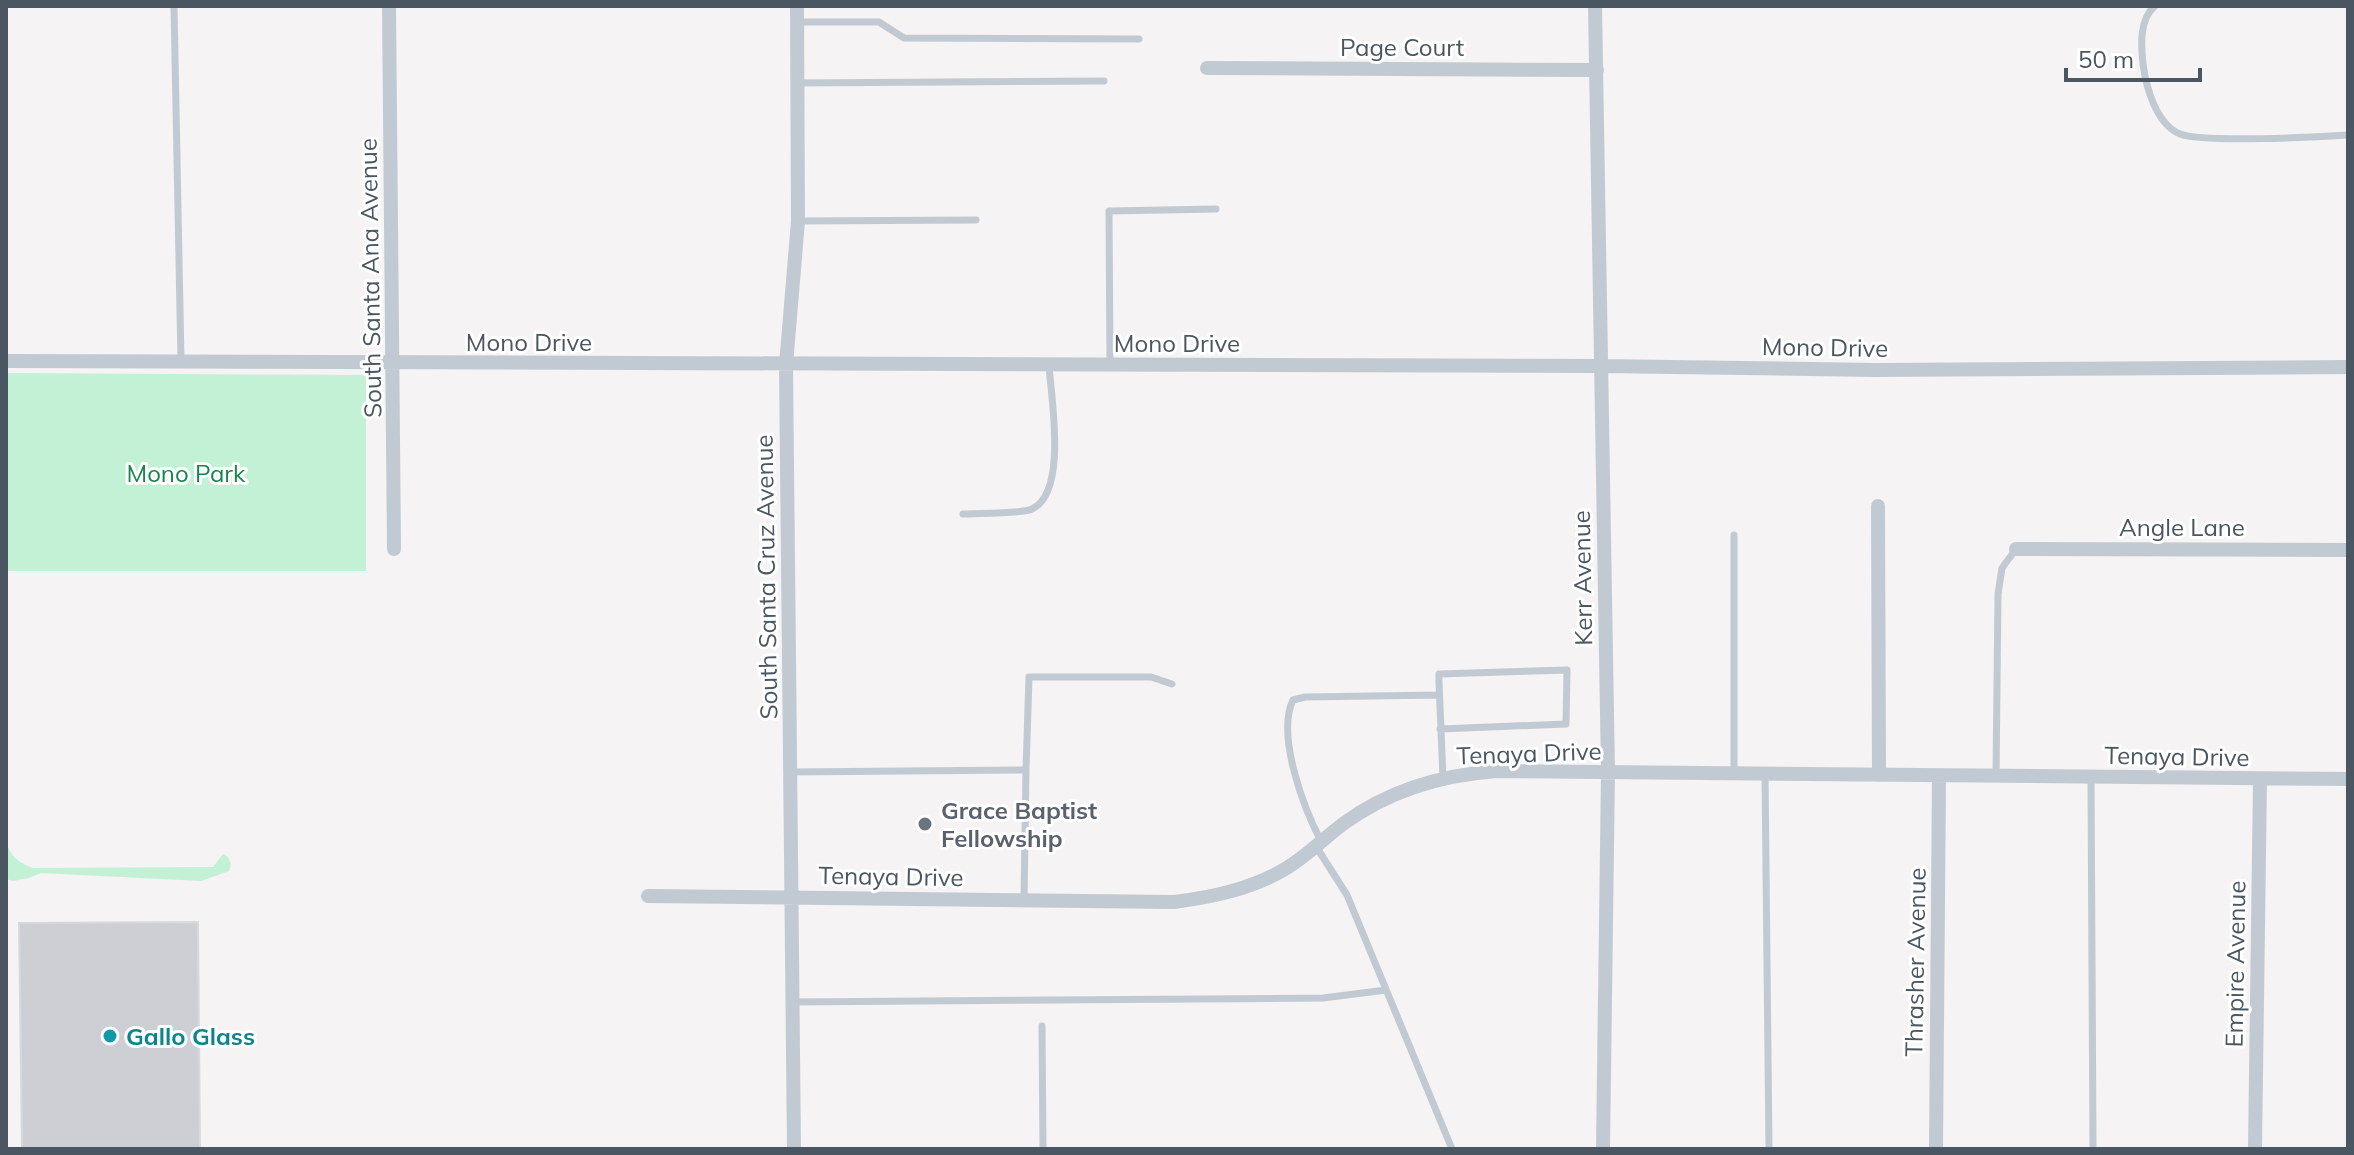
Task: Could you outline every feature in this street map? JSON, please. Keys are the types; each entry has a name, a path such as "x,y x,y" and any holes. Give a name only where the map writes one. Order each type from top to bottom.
{"street":[{"name":"South Santa Ana Avenue","path":"389,6 394,549"},
{"name":"South Santa Cruz Avenue","path":"794,1149 786,365 798,221 797,6"},
{"name":"Kerr Avenue","path":"1595,6 1608,772 1603,1149"},
{"name":"Page Court","path":"1207,68 1597,70"},
{"name":"Mono Drive","path":"6,361 1601,366 1863,370 2348,367"},
{"path":"1878,506 1879,775"},
{"name":"Angle Lane","path":"2016,549 2348,550"},
{"name":"Tenaya Drive","path":"648,896 1174,902 1206,898 1263,881 1283,871 1367,808 1398,792 1443,778 1497,771 2348,779"},
{"name":"Thrasher Avenue","path":"1936,1149 1939,776"},
{"name":"Empire Avenue","path":"2255,1149 2260,779"}],"lane":[{"path":"174,6 181,363"},
{"path":"2155,6 2143,26 2141,47 2144,70 2151,96 2162,118 2179,133 2212,138 2348,135"},
{"path":"797,22 879,22 904,38 1139,39"},
{"path":"797,83 1104,81"},
{"path":"1110,365 1109,211 1216,209"},
{"path":"798,221 976,220"},
{"path":"963,514 1032,509 1049,493 1054,469 1049,365"},
{"path":"1734,535 1734,773"},
{"path":"1996,776 1998,594 2002,568 2016,549"},
{"path":"1440,729 1566,724 1567,670 1439,674 1440,729 1443,778"},
{"path":"1024,900 1029,677 1151,677 1172,684"},
{"path":"1439,695 1305,697 1293,700 1289,716 1293,765 1308,816 1347,895 1452,1149"},
{"path":"790,772 1026,770"},
{"path":"1765,774 1769,1149"},
{"path":"2091,778 2093,1149"},
{"path":"793,1002 1323,998 1386,990"},
{"path":"1042,1026 1043,1149"}],"green space":[{"name":"Mono Park","path":"6,373 366,375 366,571 6,571"},
{"path":"6,839 15,858 33,868 213,867 223,854 231,864 229,871 201,881 41,873 13,881 6,879"}],"building":[{"name":"Gallo Glass","path":"198,922 200,1149 22,1149 19,923"}],"place":[{"name":"Grace Baptist Fellowship","path":"925,824"},
{"name":"Gallo Glass","path":"110,1036"}]}
